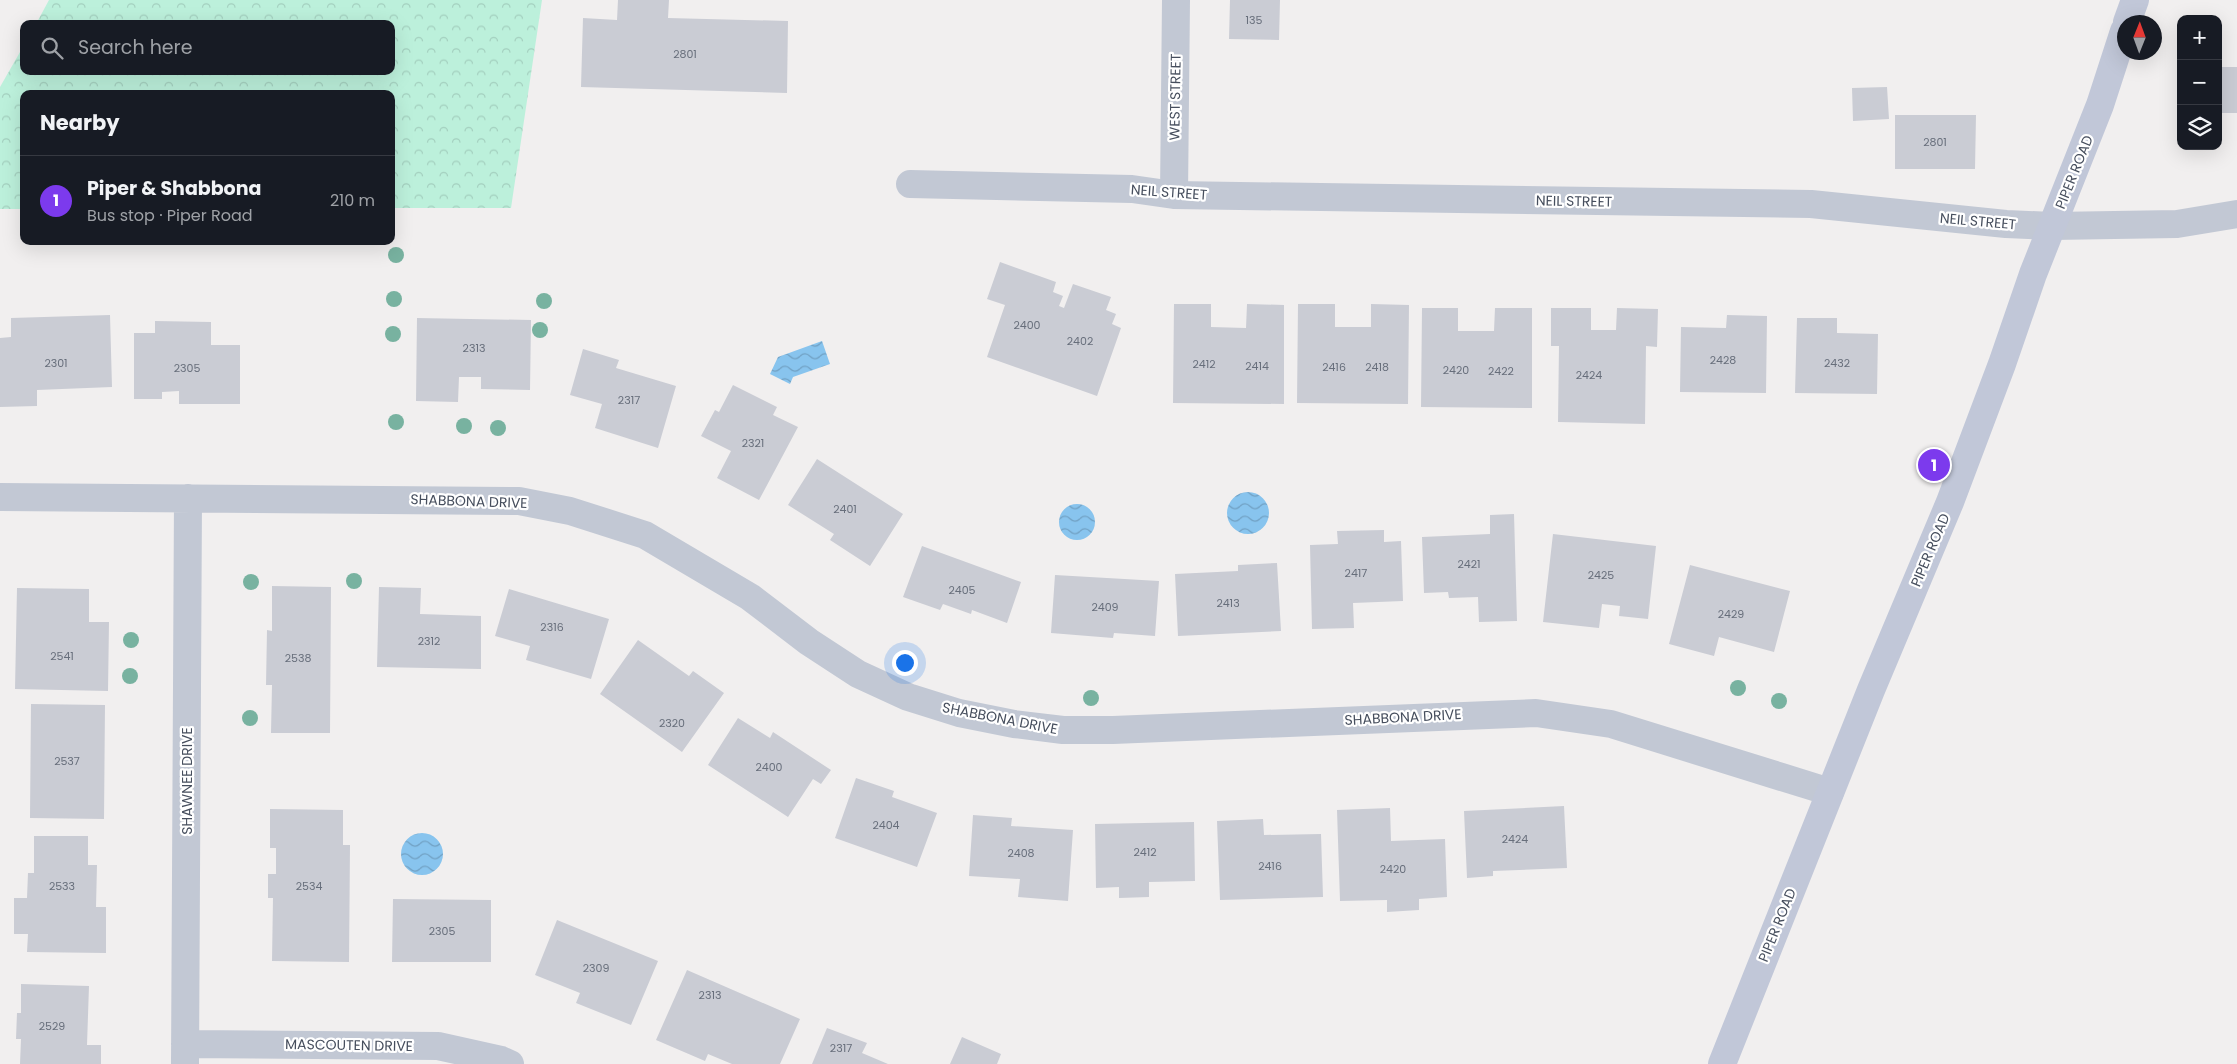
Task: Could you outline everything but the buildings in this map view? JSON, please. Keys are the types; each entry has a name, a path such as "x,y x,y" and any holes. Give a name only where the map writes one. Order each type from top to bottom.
{"street":[{"name":"WEST STREET","path":"1174,195 1176,0"},
{"path":"2130,15 2135,0"},
{"name":"PIPER ROAD","path":"1722,1064 1871,690 1950,502 2052,226 2100,105 2117,53"},
{"name":"NEIL STREET","path":"910,184 1132,189 1174,195 1811,204 2006,224 2052,226 2178,224 2237,214"},
{"name":"SHABBONA DRIVE","path":"0,497 519,501 570,510 645,535 750,597 809,642 858,674 908,697 959,713 1014,724 1063,730 1113,730 1536,713 1611,724 1830,792"},
{"name":"SHAWNEE DRIVE","path":"185,1054 188,498"},
{"name":"MASCOUTEN DRIVE","path":"185,1054 438,1046 501,1060 510,1064"}],"green space":[{"path":"49,0 542,0 511,208 395,208 395,90 20,90 20,209 0,209 0,87 20,52 20,75 395,75 395,20 38,20"}],"water":[{"path":"822,341 830,364 793,377 790,384 770,374 778,357"},
{"path":"1248,492 1263,498 1269,513 1263,528 1248,534 1233,528 1227,513 1233,498"},
{"path":"1077,504 1084,505 1090,509 1094,515 1094,529 1090,535 1084,539 1077,540 1070,539 1064,535 1060,529 1059,522 1060,515 1064,509 1070,505"},
{"path":"422,833 437,839 443,854 437,869 422,875 407,869 401,854 407,839"}],"place":[{"name":"Piper & Shabbona","path":"1934,465"}]}
